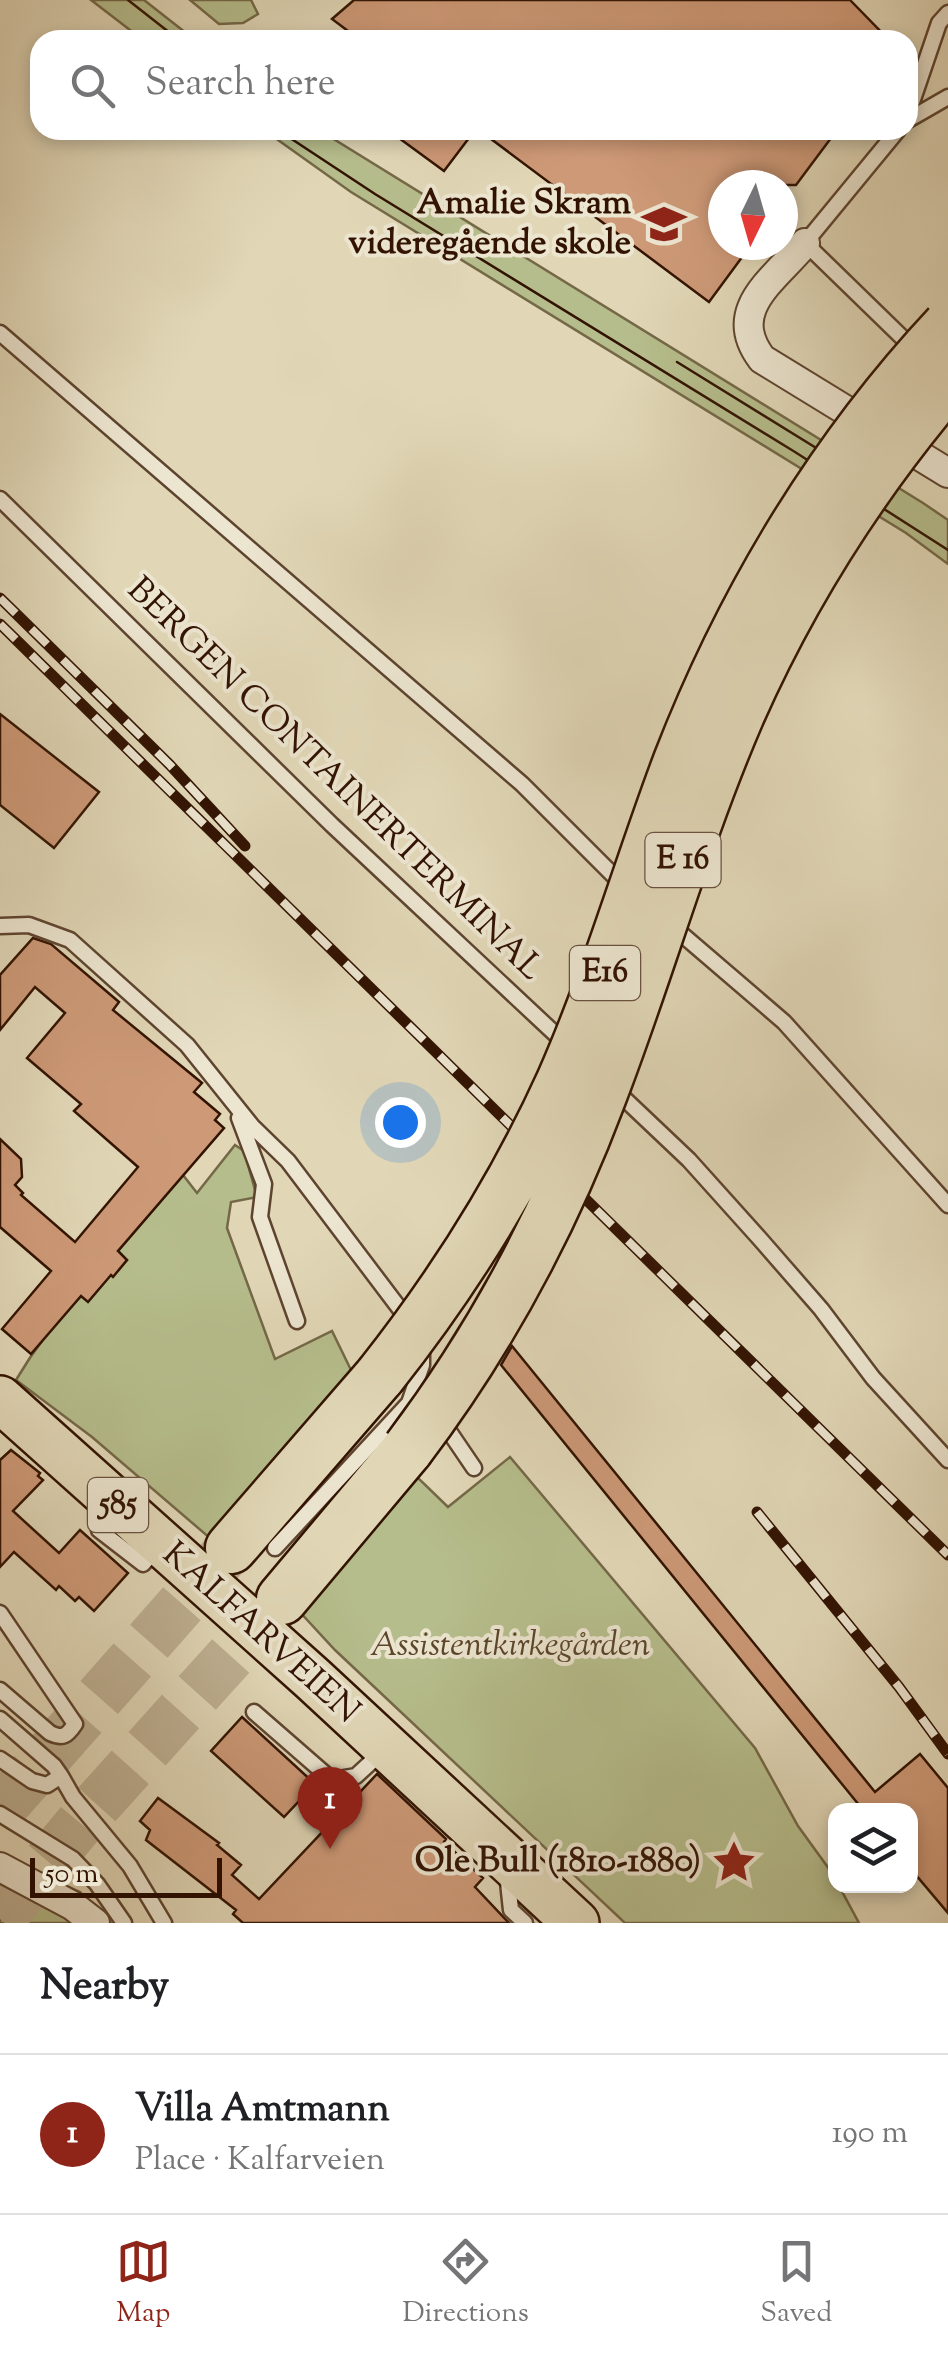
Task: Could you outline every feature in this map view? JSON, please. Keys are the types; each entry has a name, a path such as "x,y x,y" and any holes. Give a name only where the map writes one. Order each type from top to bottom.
{"highway":[{"name":"E16","path":"398,1380 535,1138 600,987 686,744 728,650 783,546 883,400 948,326"},
{"name":"E 16","path":"282,1599 408,1448 485,1337 555,1206 601,1098 712,780 781,626 876,473 948,385"},
{"path":"253,1548 398,1380"}],"main road":[{"name":"KALFARVEIEN","path":"0,1398 576,1923"}],"street":[{"path":"805,243 750,308 746,326 750,344 762,359 948,473"},
{"path":"0,1867 74,1906 95,1923"}],"lane":[{"path":"918,88 940,23 948,11 936,0"},
{"path":"918,112 948,97"},
{"path":"890,140 805,243 948,385"},
{"path":"0,333 507,772 611,874 771,1010 948,1204"},
{"name":"BERGEN CONTAINERTERMINAL","path":"0,498 332,826 688,1160 821,1309 872,1378 948,1460"},
{"path":"0,926 29,925 70,940 188,1046 252,1126 288,1161 422,1340 422,1365 398,1380 474,1468"},
{"path":"230,1098 264,1184 260,1217 297,1321"},
{"path":"99,1530 143,1564 161,1544"},
{"path":"0,1613 75,1724 68,1734 50,1734 0,1690"},
{"name":"KALFARVEIEN","path":"254,1712 332,1780 356,1776 386,1749"},
{"path":"0,1718 54,1766 73,1797 130,1866 164,1923"},
{"path":"0,1759 32,1781 47,1785 61,1776"},
{"path":"0,1814 74,1859 124,1923"},
{"path":"505,1858 511,1910 525,1923"}],"green space":[{"path":"91,0 144,0 182,30 130,30"},
{"path":"190,0 251,0 258,14 243,23 219,24"},
{"path":"278,140 335,140 923,503 948,520 948,564 906,533 351,192"},
{"path":"235,1145 244,1151 257,1197 231,1202 227,1228 275,1359 332,1331 351,1370 211,1539 92,1437 16,1380 70,1307 127,1260 118,1251 183,1175 197,1193"},
{"name":"Assistentkirkegården","path":"510,1457 755,1748 798,1826 828,1867 828,1893 843,1893 859,1923 625,1923 335,1650 298,1610 413,1473 448,1507"},
{"path":"0,1856 80,1892 111,1923 0,1923"}],"building":[{"path":"354,0 850,0 879,30 347,30 332,19"},
{"path":"402,140 467,140 444,171"},
{"name":"Amalie Skram videregående skole","path":"492,140 830,140 798,182 798,170 708,170 708,260 740,260 709,302"},
{"path":"0,714 99,792 54,848 0,805"},
{"path":"33,938 51,944 119,1002 113,1010 202,1083 194,1092 220,1114 215,1120 224,1128 118,1251 127,1260 113,1277 88,1302 81,1296 31,1354 2,1329 51,1271 0,1227 0,1139 21,1159 22,1177 15,1185 21,1195 75,1242 138,1167 74,1111 81,1104 27,1058 65,1013 35,987 0,1030 0,975"},
{"path":"512,1346 875,1792 920,1754 948,1788 948,1913 918,1877 918,1803 857,1803 501,1365"},
{"path":"11,1450 40,1473 38,1476 43,1480 13,1511 59,1553 80,1530 128,1573 94,1611 79,1597 75,1601 59,1586 56,1590 14,1552 0,1567 0,1460"},
{"path":"242,1717 315,1784 284,1817 211,1751"},
{"path":"377,1774 483,1878 475,1887 509,1923 243,1923 233,1914 236,1910 146,1840 150,1830 140,1821 158,1798 219,1843 241,1865 232,1875 259,1899"}],"tunnel":[{"path":"0,1810 231,1548"},
{"path":"0,1919 81,1822 282,1599"}],"tram line":[{"path":"128,0 166,30"},
{"path":"293,140 948,550"},
{"path":"677,362 847,467"}],"railway":[{"path":"0,598 170,765 245,846"},
{"path":"0,624 948,1555"},
{"path":"757,1512 899,1687 948,1754"}],"place":[{"name":"Amalie Skram videregående skole","path":"664,224"},
{"name":"Villa Amtmann","path":"330,1849"},
{"name":"Ole Bull (1810-1880)","path":"734,1862"}]}
